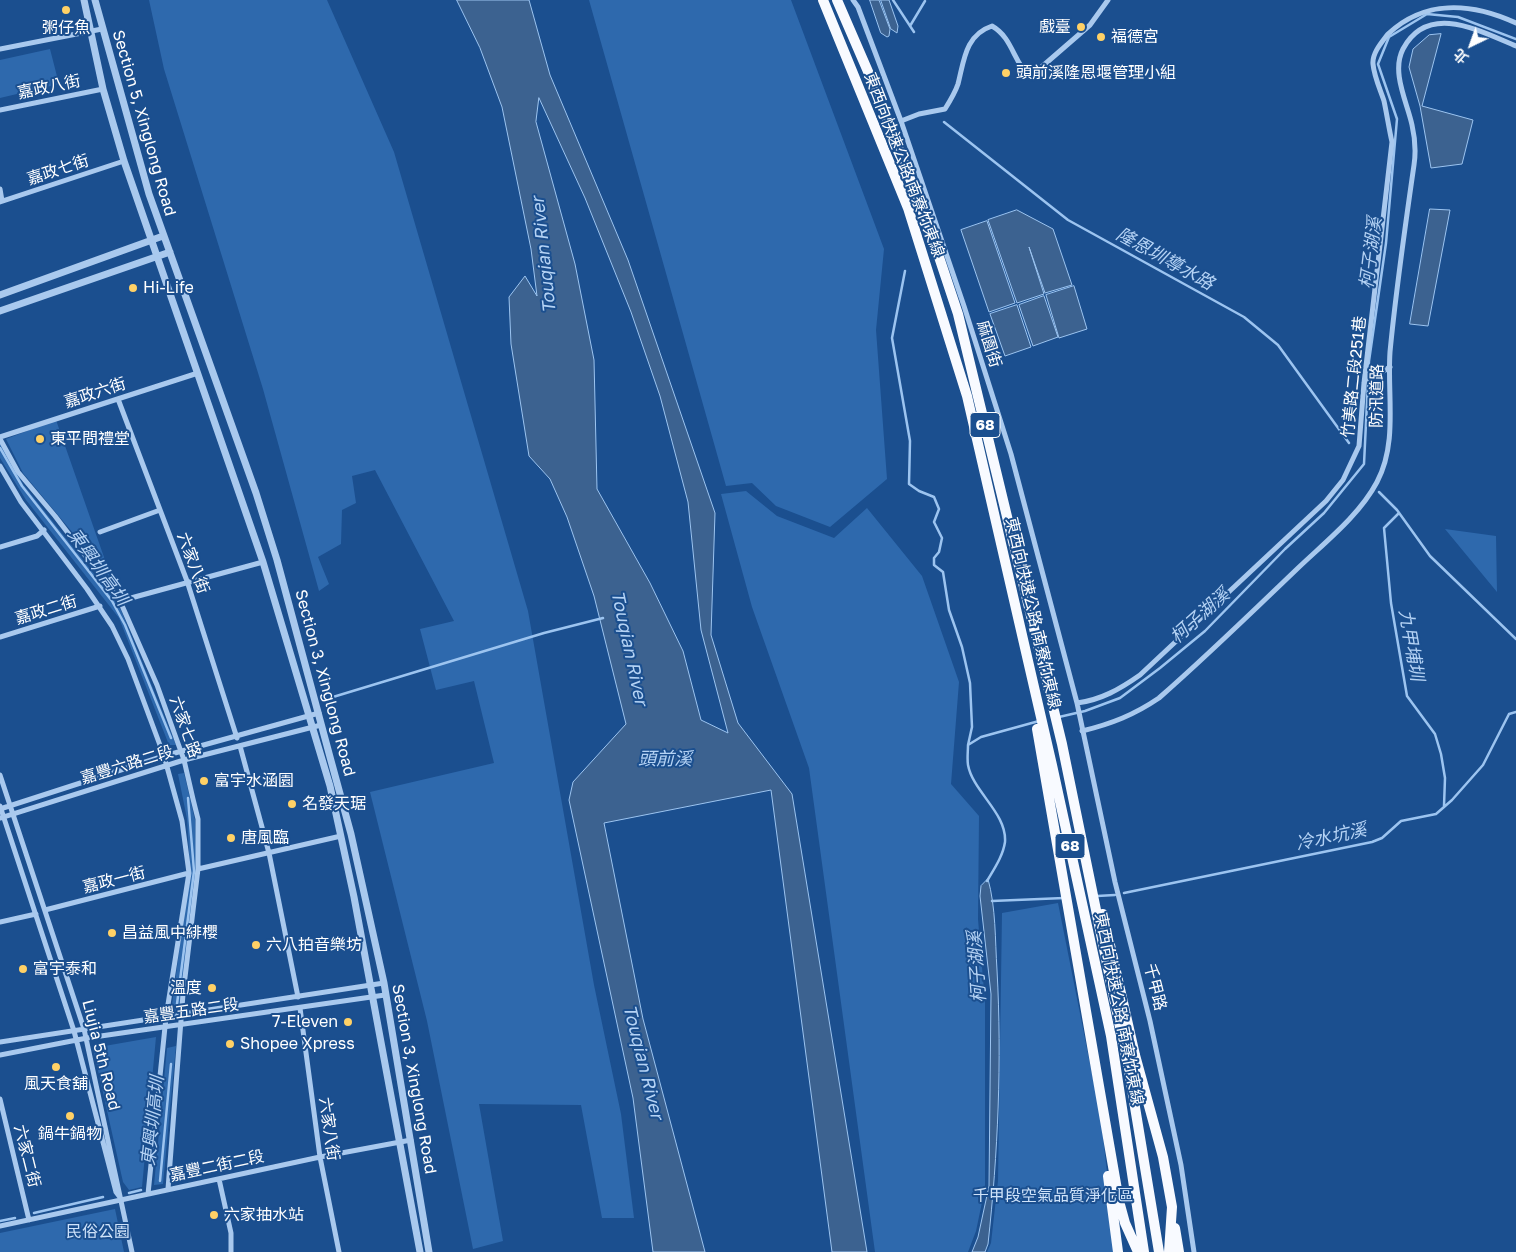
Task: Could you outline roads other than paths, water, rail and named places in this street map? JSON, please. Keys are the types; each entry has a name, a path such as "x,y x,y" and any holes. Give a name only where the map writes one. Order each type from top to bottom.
{"highway":[{"name":"東西向快速公路 南寮竹東線","path":"823,0 908,208 939,300 967,396 1116,1035 1147,1176 1158,1252"},
{"name":"東西向快速公路 南寮竹東線","path":"837,0 876,90 929,228 958,314 1062,744 1088,865 1116,1035 1144,1252"},
{"path":"1027,656 1035,716 1118,1201 1125,1223 1138,1252"},
{"path":"1088,865 1108,927 1135,1055 1164,1157 1179,1252"},
{"path":"1104,1120 1106,1156 1118,1252"},
{"path":"1169,1252 1172,1207"}],"street":[{"name":"Section 5, Xinglong Road","path":"84,0 103,88 124,161 158,256"},
{"name":"Section 5, Xinglong Road","path":"95,0 149,194 170,252"},
{"name":"麻園街","path":"853,0 858,7 901,121 964,306 1011,454 1077,703 1082,731"},
{"path":"901,121 919,114 945,110 958,84 966,51 974,36 982,29 992,26 1000,31 1009,41 1020,68 1030,77 1090,25 1108,0"},
{"path":"1454,1 1470,4 1516,23"},
{"name":"竹美路二段251巷","path":"1077,703 1092,701 1116,691 1161,656 1326,501 1343,480 1356,453 1363,418 1364,383 1392,142 1390,127 1372,62 1379,46 1400,21 1420,7 1434,3"},
{"name":"防汛道路","path":"1082,731 1111,724 1134,714 1159,698 1313,554 1364,502 1377,482 1386,458 1391,414 1390,367 1403,234 1415,150 1413,127 1399,76 1403,49 1417,32 1426,25 1434,23 1464,26 1515,44"},
{"path":"0,49 102,29"},
{"name":"嘉政八街","path":"0,110 103,88"},
{"name":"嘉政七街","path":"1,202 124,161"},
{"path":"0,189 1,202"},
{"path":"0,295 163,236"},
{"path":"0,311 170,252"},
{"name":"Section 3, Xinglong Road","path":"170,252 256,493 277,560 351,834 384,983 429,1252"},
{"name":"Section 3, Xinglong Road","path":"158,256 264,562 313,726 341,836 401,1142 420,1252"},
{"path":"1364,383 1390,367"},
{"name":"嘉政六街","path":"0,438 198,373"},
{"name":"六家八街","path":"118,399 187,581 237,738"},
{"name":"六家七路","path":"0,438 18,472 55,516 120,601 157,685 182,752 198,819 198,868 181,1015 168,1189"},
{"name":"六家七路","path":"0,466 21,502 100,606 128,659 164,756 178,800 189,873 166,1018 148,1194"},
{"path":"100,532 160,510"},
{"path":"0,547 37,536 44,530"},
{"path":"120,601 187,581 264,562"},
{"name":"嘉政二街","path":"0,637 100,606"},
{"name":"嘉豐六路二段","path":"0,808 164,756 237,738 319,713"},
{"name":"嘉豐六路二段","path":"2,818 184,760 322,725"},
{"name":"千甲路","path":"1082,731 1115,882 1150,1021 1181,1165 1194,1252"},
{"path":"240,746 269,853 298,997"},
{"name":"Liujia 5th Road","path":"0,775 87,1038 123,1200 132,1252"},
{"name":"Liujia 5th Road","path":"0,808 77,1040 116,1192 123,1200"},
{"path":"198,868 341,836"},
{"name":"嘉政一街","path":"45,910 189,873"},
{"path":"0,922 36,914"},
{"name":"嘉豐五路二段","path":"0,1042 384,983"},
{"name":"嘉豐五路二段","path":"0,1054 87,1038 181,1026 385,994"},
{"name":"六家八街","path":"300,1008 320,1157 338,1252"},
{"name":"六家二街","path":"0,1099 29,1220"},
{"name":"嘉豐二街二段","path":"0,1226 320,1157 411,1140"},
{"path":"219,1179 231,1233 230,1252"}],"water":[{"name":"頭前溪","path":"457,0 529,0 550,75 628,260 715,513 711,635 738,723 792,794 867,1252 832,1252 771,790 604,823 643,1019 705,1252 653,1252 633,1098 569,800 573,782 626,724 594,596 567,517 550,479 529,456 511,344 509,297 525,276 537,296 531,249 502,107 480,48","holes":["539,98 585,198 631,312 660,396 688,502 701,630 728,733 701,720 683,651 650,583 597,489 594,360 575,264 536,122"]},
{"path":"870,0 879,0 890,29 889,36 887,37 881,33"},
{"path":"881,0 889,0 898,26 897,33 891,29"},
{"path":"1441,34 1422,106 1473,120 1462,164 1431,168 1420,106 1409,67 1413,49 1429,35"},
{"path":"1430,209 1450,210 1428,326 1410,324"},
{"path":"1017,210 1053,229 1072,285 1045,293 1029,247 1044,294 1017,303 988,220"},
{"path":"987,221 1015,303 989,312 961,230"},
{"path":"1074,286 1087,329 1059,338 1046,295"},
{"path":"1044,296 1058,337 1033,346 1019,305"},
{"path":"1017,305 1031,347 1005,356 990,314"},
{"path":"988,879 994,912 997,970 999,1038 998,1107 988,1244 985,1252 972,1252 978,1237 989,1186 991,994 980,896 981,886"}],"waterway":[{"path":"893,0 914,32"},
{"path":"910,26 925,1"},
{"name":"柯子湖溪","path":"1059,717 1085,711 1120,698 1205,631 1285,549 1324,513 1364,464 1369,361 1386,243 1397,119 1378,64 1389,37 1427,14 1458,17 1516,39"},
{"name":"隆恩圳導水路","path":"944,122 1068,220 1244,317 1278,345 1349,443"},
{"path":"905,271 892,338 910,441 909,484 919,491 934,497 939,509 934,522 942,538 939,552 934,558 934,565 943,572 949,610 962,647 970,683 972,727 968,745"},
{"name":"東興圳高圳","path":"0,448 22,486 112,601 125,625 171,738"},
{"name":"隆恩圳導水路","path":"1379,492 1397,510 1430,556 1516,639"},
{"name":"九甲埔圳","path":"1399,513 1384,528 1391,603 1407,696 1435,734 1441,754 1445,778 1444,806"},
{"name":"Touqian River","path":"333,697 544,633 603,618"},
{"name":"冷水坑溪","path":"1124,893 1372,842 1382,838 1401,821 1436,814 1452,800 1483,765 1509,714 1516,712"},
{"name":"柯子湖溪","path":"987,881 1002,852 1005,842 1004,831 1001,822 971,775 968,763 968,745 981,737 1039,721"},
{"name":"東興圳高圳","path":"177,1004 194,871 188,798"},
{"name":"冷水坑溪","path":"1097,896 1115,895"},
{"name":"冷水坑溪","path":"992,901 1064,898"},
{"name":"東興圳高圳","path":"160,1181 171,1064"},
{"name":"東興圳高圳","path":"129,1193 141,1190"},
{"name":"東興圳高圳","path":"34,1213 103,1197"},
{"name":"東興圳高圳","path":"0,1221 15,1218"}],"place":[{"name":"粥仔魚","path":"66,10"},
{"name":"戲臺","path":"1081,27"},
{"name":"福德宮","path":"1101,37"},
{"name":"頭前溪隆恩堰管理小組","path":"1006,73"},
{"name":"Hi-Life","path":"133,288"},
{"name":"東平問禮堂","path":"40,439"},
{"name":"富宇水涵園","path":"204,781"},
{"name":"名發天琚","path":"292,804"},
{"name":"唐風臨","path":"231,838"},
{"name":"昌益風中緋櫻","path":"112,933"},
{"name":"六八拍音樂坊","path":"256,945"},
{"name":"富宇泰和","path":"23,969"},
{"name":"溫度","path":"212,988"},
{"name":"7-Eleven","path":"348,1022"},
{"name":"Shopee Xpress","path":"230,1044"},
{"name":"風天食舖","path":"56,1067"},
{"name":"鍋牛鍋物","path":"70,1116"},
{"name":"六家抽水站","path":"214,1215"}],"park label":[{"name":"千甲段空氣品質淨化區","path":"1053,1196"},
{"name":"民俗公園","path":"98,1232"}]}
